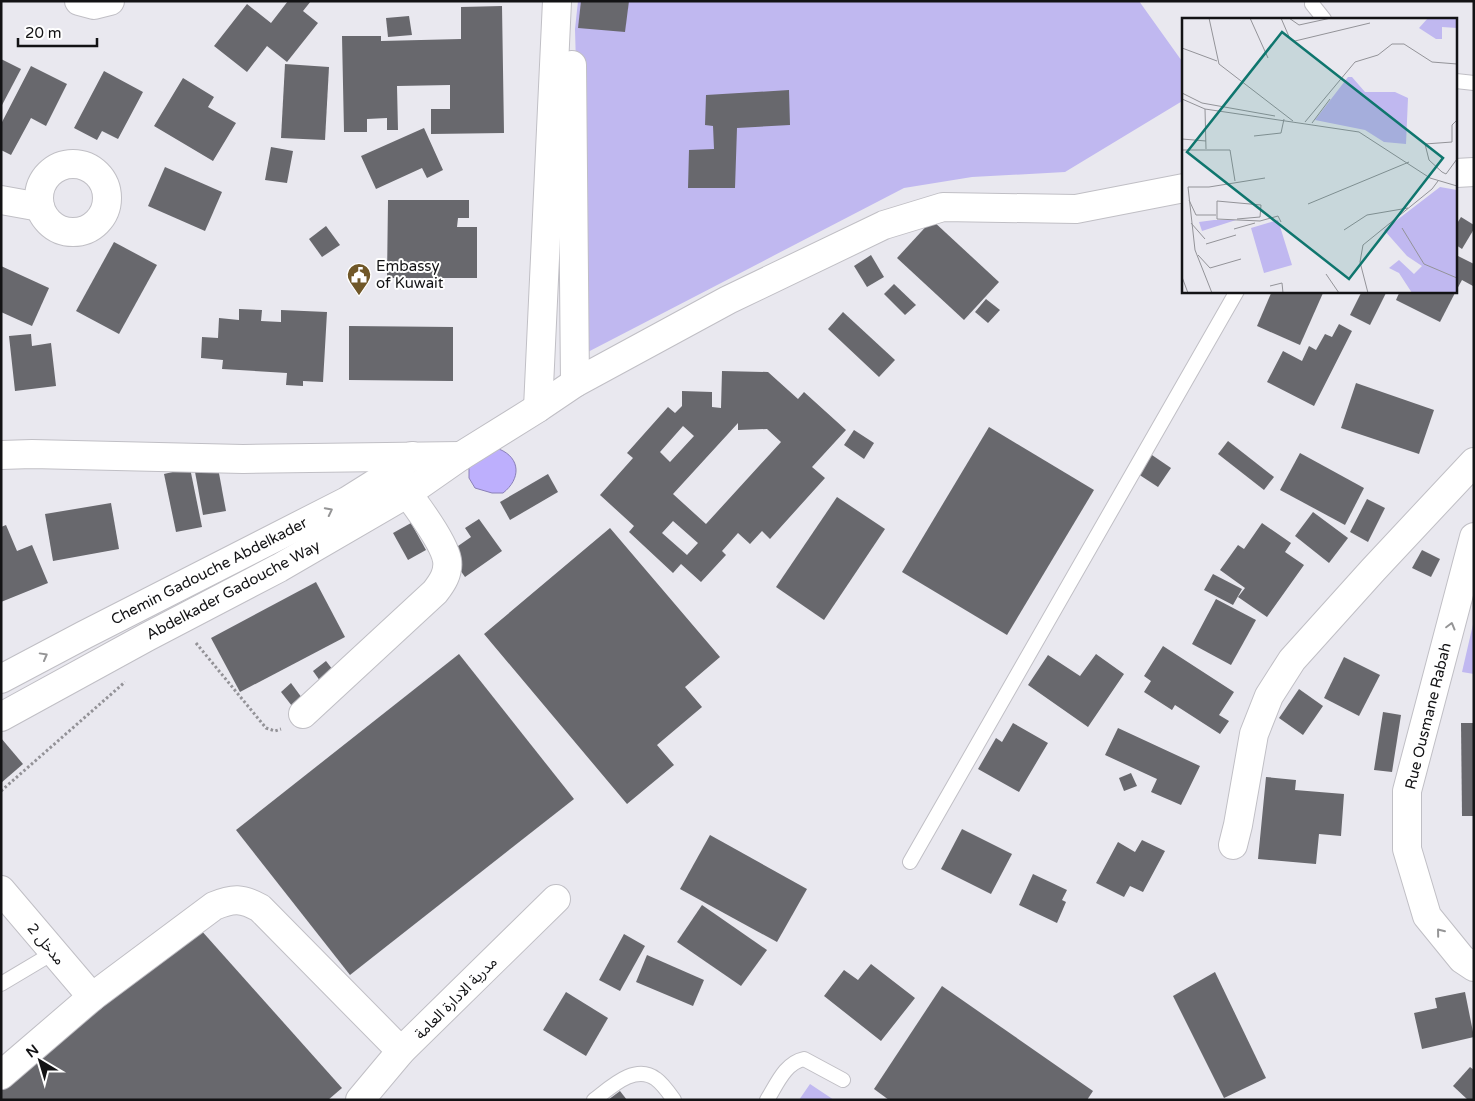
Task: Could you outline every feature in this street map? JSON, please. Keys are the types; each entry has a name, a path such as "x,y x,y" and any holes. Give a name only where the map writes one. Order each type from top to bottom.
{"street":[{"path":"79,1 94,5 110,1"},
{"path":"538,408 557,1"},
{"path":"567,1 571,30 575,383"},
{"path":"1458,173 1474,172"},
{"name":"Abdelkader Gadouche Way","path":"1,717 278,568 408,493 461,456 575,383 728,300 884,225 944,207 1076,209 1182,188"},
{"path":"1,200 40,207"},
{"path":"1,454 243,459 461,456"},
{"name":"Chemin Gadouche Abdelkader","path":"1,679 348,501 390,474 412,456"},
{"path":"1233,845 1254,734 1269,696 1292,660 1474,462"},
{"path":"303,714 435,592 445,579 447,561 442,547 408,493 390,474"},
{"name":"Rue Ousmane Rabah","path":"1474,537 1407,791 1406,849 1427,916 1462,959 1474,967"},
{"name":"مدخل 2","path":"1,890 92,997"},
{"name":"مدرية الادارة العامة","path":"360,1100 401,1051 556,899"},
{"path":"1,1075 92,997 214,906 228,900 246,900 260,908 401,1051"}],"lane":[{"path":"1313,1 1312,4 1323,18"},
{"path":"1458,81 1474,83"},
{"path":"910,862 1236,292"},
{"path":"1,984 53,953"},
{"path":"767,1100 787,1068 795,1061 804,1059 843,1080"},
{"path":"594,1100 627,1077 637,1073 648,1074 656,1079 674,1100"}],"path":[{"path":"192,638 266,728 274,731 285,729 303,714"},
{"path":"1,791 126,682"}],"shaded area":[{"path":"578,1 1139,1 1182,61 1182,101 1065,172 972,177 904,188 584,354 575,29"},
{"path":"499,449 506,453 515,463 516,469 513,481 503,493 492,493 475,488 469,478 469,466"},
{"path":"1474,620 1474,674 1462,672"},
{"path":"810,1084 834,1100 799,1100"}],"building":[{"path":"288,1 311,1 303,11 318,23 287,62 267,46 247,72 214,46 247,4 271,23"},
{"path":"581,1 629,1 625,32 578,28"},
{"path":"502,6 504,133 431,134 431,109 450,109 450,85 397,86 398,130 387,130 387,118 367,119 367,132 344,132 342,36 381,36 381,41 461,39 461,7"},
{"path":"409,16 412,35 388,37 386,18"},
{"path":"1,59 21,69 1,107"},
{"path":"285,64 329,67 325,140 281,138"},
{"path":"31,66 67,84 46,126 31,118 11,155 1,150 1,124"},
{"path":"104,71 143,92 118,139 102,131 97,140 74,128"},
{"path":"183,78 214,97 208,107 236,123 213,161 154,126"},
{"path":"789,90 790,125 737,128 735,188 688,188 689,150 714,149 713,126 705,125 706,95"},
{"path":"424,128 443,170 427,178 422,168 376,189 361,156"},
{"path":"271,147 293,151 287,183 265,180"},
{"path":"165,167 222,192 205,231 148,206"},
{"path":"388,200 469,200 469,218 458,218 457,227 477,227 477,278 387,278"},
{"path":"1461,217 1474,225 1474,229 1462,249 1458,246 1458,222"},
{"path":"932,220 999,282 964,320 897,258"},
{"path":"326,226 340,245 322,257 309,239"},
{"path":"114,242 157,265 119,334 76,311"},
{"path":"871,255 884,277 867,287 854,266"},
{"path":"1458,256 1474,264 1473,286 1462,280 1458,287"},
{"path":"1,266 49,288 32,326 1,312"},
{"path":"894,284 916,305 905,315 884,294"},
{"path":"1272,292 1323,293 1300,345 1257,326"},
{"path":"1362,292 1386,292 1370,325 1350,315"},
{"path":"1400,292 1455,292 1440,322 1396,300"},
{"path":"986,299 1000,310 988,323 975,312"},
{"path":"239,309 262,310 261,321 281,322 281,310 327,312 323,382 303,381 303,386 286,385 287,373 222,369 223,360 201,358 202,337 218,338 219,318 239,320"},
{"path":"843,312 895,360 879,377 828,329"},
{"path":"1339,324 1352,331 1314,406 1267,382 1283,351 1302,361 1309,346 1316,350 1325,334 1332,337"},
{"path":"349,326 453,327 453,381 349,380"},
{"path":"31,334 32,346 51,343 56,386 15,391 9,336"},
{"path":"722,371 768,372 798,399 804,392 846,430 812,467 825,478 770,539 762,531 750,544 738,533 722,551 726,555 701,582 681,564 673,573 629,532 634,526 600,495 633,458 627,453 668,407 675,413 682,406 682,391 712,392 712,407 721,408","holes":["738,423 738,430 767,429 781,442 706,524 673,494","683,426 694,436 670,462 660,452","673,521 698,543 687,555 662,533"]},
{"path":"1356,383 1434,410 1419,454 1341,428"},
{"path":"989,427 1094,490 1007,635 902,572"},
{"path":"854,430 874,443 864,459 844,445"},
{"path":"1228,441 1274,477 1264,490 1218,454"},
{"path":"1149,453 1171,468 1158,487 1135,472"},
{"path":"1300,453 1364,488 1345,525 1280,490"},
{"path":"190,468 202,527 176,532 164,474"},
{"path":"218,468 226,511 203,515 195,472"},
{"path":"548,474 558,492 510,520 500,502"},
{"path":"837,497 885,529 824,620 776,587"},
{"path":"1367,499 1385,508 1368,542 1350,532"},
{"path":"111,503 119,549 53,561 45,514"},
{"path":"1313,512 1348,538 1329,563 1295,536"},
{"path":"479,519 502,551 465,577 448,553 471,537 465,528"},
{"path":"411,523 426,550 408,560 393,533"},
{"path":"1262,523 1291,543 1285,552 1304,565 1267,617 1238,597 1245,588 1220,570 1238,545 1244,549"},
{"path":"6,525 17,551 32,545 48,583 1,602 1,527"},
{"path":"610,528 720,657 685,687 702,707 657,745 674,765 627,804 484,634"},
{"path":"1422,550 1440,559 1431,577 1412,568"},
{"path":"1213,574 1242,589 1233,605 1204,590"},
{"path":"316,582 345,637 240,692 211,638"},
{"path":"1216,599 1256,620 1231,665 1192,644"},
{"path":"1163,646 1234,692 1219,715 1229,721 1220,734 1175,705 1172,710 1144,692 1151,681 1144,676"},
{"path":"459,654 574,799 350,975 236,830"},
{"path":"1096,654 1124,674 1088,727 1028,685 1048,655 1080,676"},
{"path":"1344,657 1380,675 1359,716 1324,698"},
{"path":"326,661 336,674 323,685 313,671"},
{"path":"291,683 302,698 292,706 281,692"},
{"path":"1299,689 1323,706 1303,735 1279,718"},
{"path":"1383,712 1401,715 1392,772 1374,770"},
{"path":"1013,723 1048,743 1019,792 978,769 996,738 1002,742"},
{"path":"1461,723 1474,723 1474,816 1462,816"},
{"path":"1118,728 1200,766 1181,805 1151,792 1157,779 1105,755"},
{"path":"1,738 23,764 1,783"},
{"path":"1131,773 1137,786 1124,791 1119,778"},
{"path":"1266,777 1296,780 1295,790 1344,794 1341,836 1319,834 1316,864 1258,859"},
{"path":"962,829 1012,854 991,894 941,869"},
{"path":"710,835 807,889 777,942 680,889"},
{"path":"1142,840 1165,851 1143,892 1130,886 1124,897 1096,883 1118,842 1135,852"},
{"path":"1033,874 1067,890 1062,900 1066,902 1057,923 1019,905"},
{"path":"702,905 767,950 741,986 677,942"},
{"path":"200,929 342,1088 328,1100 1,1100 1,1083"},
{"path":"624,934 645,946 620,991 599,980"},
{"path":"647,955 704,980 693,1006 636,982"},
{"path":"871,964 915,998 881,1041 824,996 844,970 858,980"},
{"path":"1215,972 1266,1078 1224,1098 1173,996"},
{"path":"942,986 1093,1091 1087,1100 889,1100 874,1089"},
{"path":"566,992 608,1018 586,1056 543,1030"},
{"path":"1465,992 1474,1037 1422,1049 1414,1013 1437,1008 1435,998"},
{"path":"1470,1067 1474,1070 1474,1100 1468,1100 1453,1086"},
{"path":"620,1091 627,1100 608,1100"}],"place":[{"name":"Embassy of Kuwait","path":"359,296"}]}
